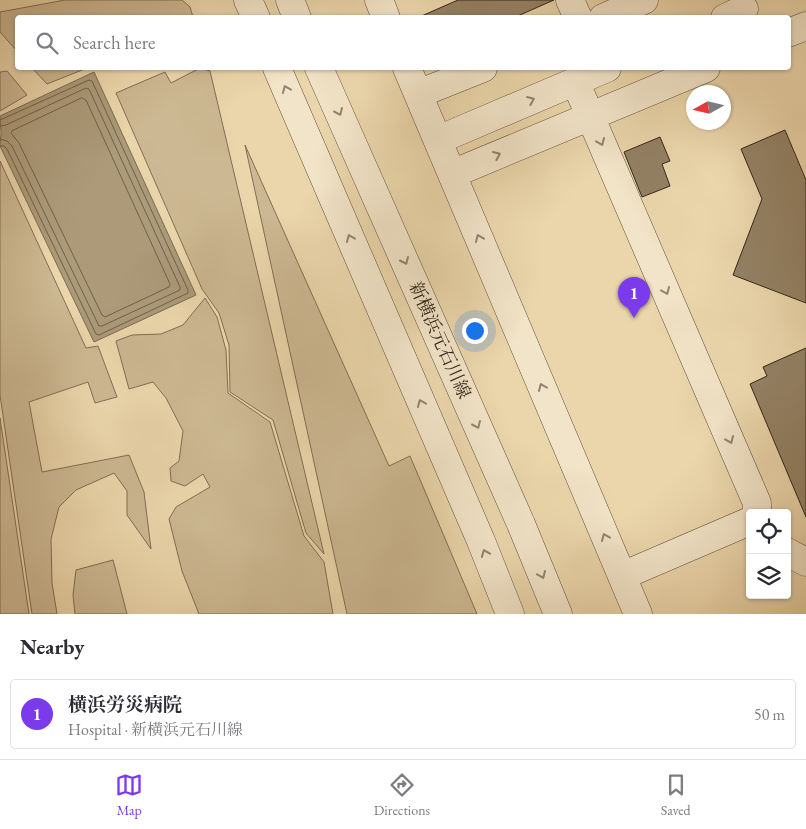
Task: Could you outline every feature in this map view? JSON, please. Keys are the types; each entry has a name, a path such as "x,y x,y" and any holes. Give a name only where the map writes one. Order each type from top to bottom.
{"street":[{"path":"248,0 255,15"},
{"path":"290,0 296,15"},
{"path":"379,0 385,15"},
{"path":"570,0 577,15"},
{"path":"610,15 644,0"},
{"path":"791,32 806,26"},
{"path":"278,70 477,532 510,614"},
{"name":"新横浜元石川線","path":"320,70 558,614"},
{"path":"408,70 638,614"},
{"path":"418,94 478,70"},
{"path":"438,140 602,70"},
{"path":"452,174 701,70"},
{"path":"575,81 757,503 757,509"},
{"path":"622,576 746,523"},
{"path":"791,554 806,562"}],"shaded area":[{"path":"65,0 182,0 190,7 192,15 15,15 15,49 0,32 0,12"},
{"path":"34,70 82,70 47,84"},
{"path":"196,70 210,71 324,554 306,533 273,420 230,392 229,345 219,313 202,289 116,93 165,72 171,83"},
{"path":"7,71 27,95 0,111 0,72"},
{"path":"245,145 389,466 410,456 477,614 347,614"},
{"path":"0,161 86,348 98,346 117,397 95,403 88,382 29,402 42,472 129,455 144,492 151,549 127,515 127,491 114,473 76,490 59,507 51,539 52,583 57,614 32,614 0,395"},
{"path":"205,298 217,317 226,350 228,393 270,422 304,536 324,562 333,614 199,614 182,571 169,519 176,507 210,487 203,474 185,486 171,481 170,468 179,461 183,431 166,398 153,382 129,389 116,341 132,335 161,334 183,325"},
{"path":"0,418 29,614 0,614"},
{"path":"113,560 127,614 75,614 73,595 76,570"}],"water":[{"path":"94,72 196,295 94,342 0,146 0,116"}],"building":[{"path":"458,0 554,0 520,15 424,15"},
{"path":"785,130 806,180 806,303 733,275 762,199 741,149"},
{"path":"660,137 670,161 662,164 670,186 642,197 624,152"},
{"path":"806,348 806,517 750,384 767,376 763,367"}],"place":[{"name":"横浜労災病院","path":"634,318"}]}
